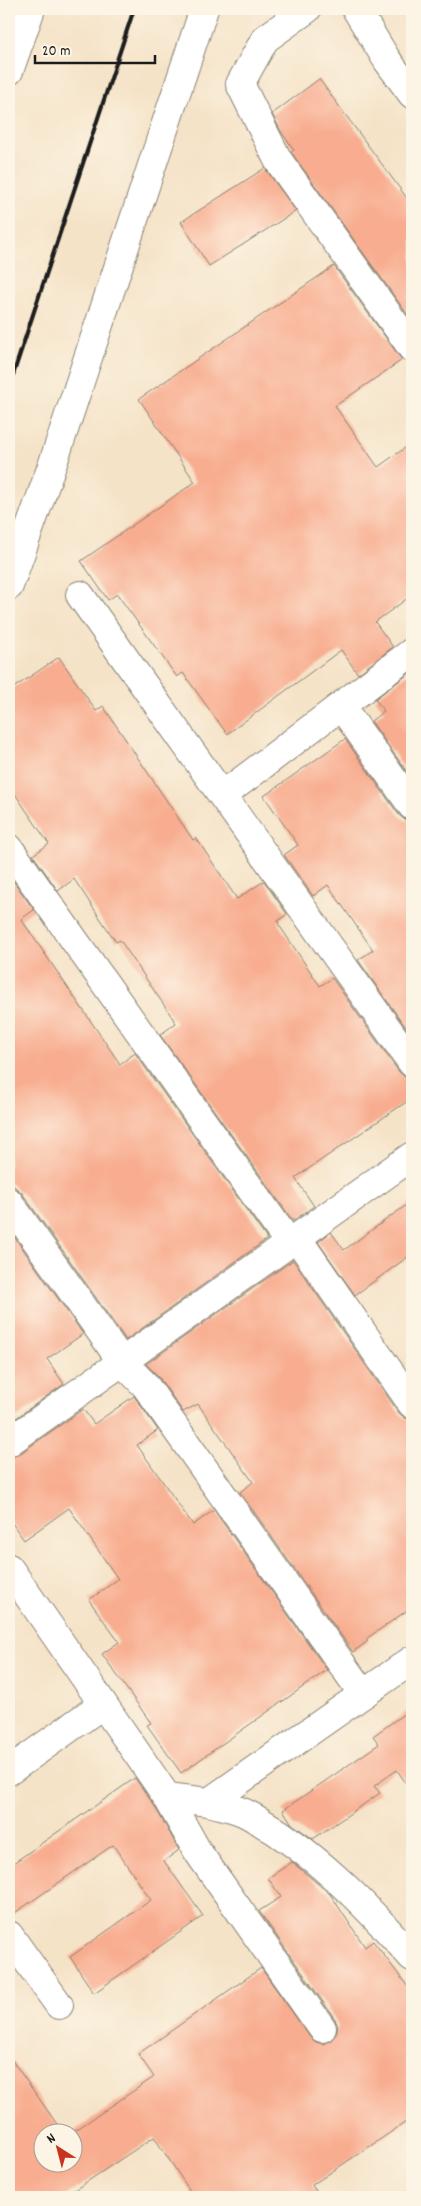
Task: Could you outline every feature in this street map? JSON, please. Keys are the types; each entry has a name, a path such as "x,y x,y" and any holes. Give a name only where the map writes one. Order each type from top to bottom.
{"street":[{"path":"9,586 54,460 204,9"},
{"path":"307,9 265,39 240,84 278,160 412,348"},
{"path":"356,9 387,60 412,94"},
{"path":"9,71 22,20"},
{"path":"80,594 412,1063"},
{"path":"223,795 412,652"},
{"path":"341,706 412,806"},
{"path":"9,848 412,1404"},
{"path":"9,1442 412,1156"},
{"path":"9,1202 122,1362 145,1385 363,1694"},
{"path":"9,1568 167,1797 198,1852 322,2028"},
{"path":"209,1802 412,1660"},
{"path":"9,1771 103,1704"},
{"path":"167,1797 209,1802 248,1814 320,1863 369,1908 412,1957"},
{"path":"9,1935 59,2005"}],"building":[{"path":"319,79 412,205 412,321 291,152 294,150 272,114"},
{"path":"265,168 296,211 209,266 181,222"},
{"path":"334,266 402,360 335,406 378,467 412,443 412,595 375,622 393,647 358,674 341,650 227,734 183,673 177,677 117,594 108,600 81,561 195,482 139,399"},
{"path":"59,657 96,711 103,706 193,840 196,838 237,899 264,881 287,914 278,921 279,925 320,986 332,978 399,1072 405,1077 412,1078 412,1098 295,1178 314,1206 293,1221 160,1035 176,1023 120,940 116,942 74,879 58,891 33,855 49,844 9,785 9,691"},
{"path":"411,672 412,779 371,721 384,711 375,699"},
{"path":"345,739 399,815 405,820 412,821 412,1036 358,960 373,950 328,885 313,896 284,855 298,845 264,796"},
{"path":"9,875 34,910 21,919 120,1064 135,1053 267,1239 126,1340 22,1193 9,1182"},
{"path":"412,1201 412,1254 355,1295 318,1242 331,1232 344,1250"},
{"path":"13,1235 83,1334 47,1359 64,1384 9,1423 9,1238"},
{"path":"293,1260 399,1413 405,1418 412,1419 412,1607 366,1639 368,1641 353,1652 240,1492 253,1482 198,1404 183,1412 158,1376 146,1364"},
{"path":"134,1396 158,1430 137,1445 193,1525 214,1510 327,1670 181,1773 147,1725 151,1723 102,1654 119,1642 89,1600 118,1579 69,1508 24,1540 9,1519 9,1457 18,1455 83,1409 94,1424"},
{"path":"412,1708 412,1792 397,1770 374,1786 380,1793 313,1839 292,1824 283,1810 379,1744 373,1736"},
{"path":"135,1778 154,1805 179,1850 164,1861 203,1916 94,1993 70,1957 151,1900 113,1845 9,1917 9,1866"},
{"path":"292,1862 330,1894 365,1947 373,1941 412,1992 412,2118 312,2185 320,2197 194,2197 154,2137 64,2197 9,2197 9,2056 57,2124 32,2124 32,2174 82,2174 82,2126 154,2077 138,2054 261,1968 310,2037 316,2042 323,2044 331,2040 336,2034 338,2027 335,2019 259,1911 281,1897 268,1878"}],"railway":[{"path":"9,387 134,9"}]}
